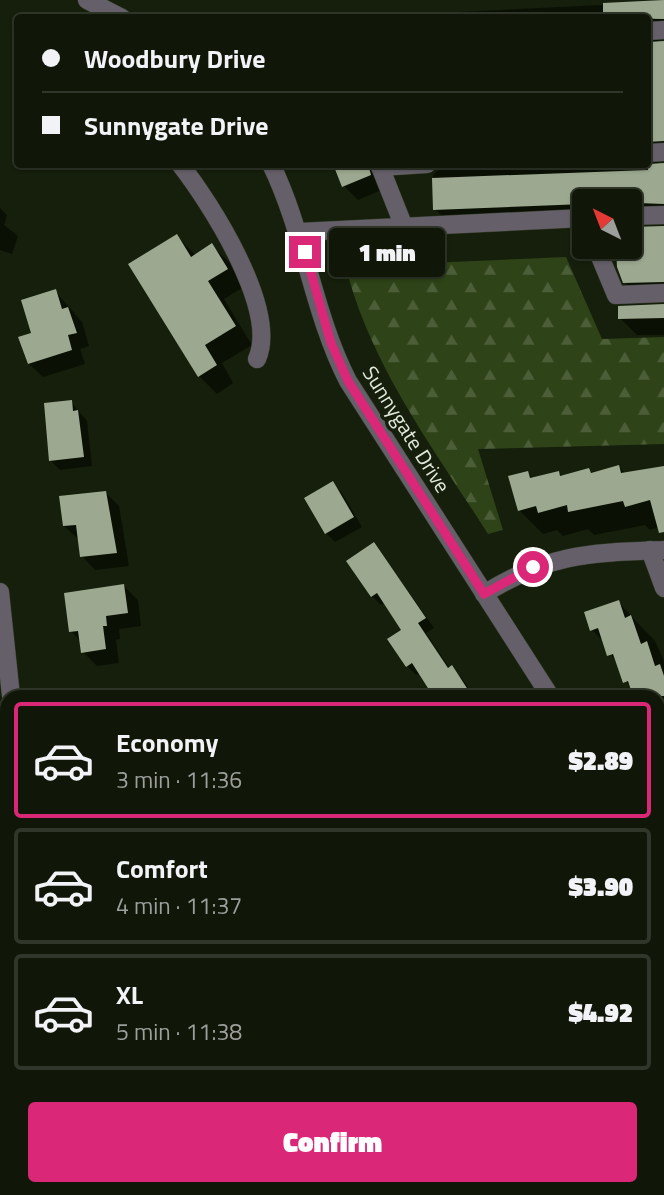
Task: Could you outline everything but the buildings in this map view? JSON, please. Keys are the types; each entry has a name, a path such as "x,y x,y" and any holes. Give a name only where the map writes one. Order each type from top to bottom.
{"street":[{"path":"87,0 114,14"},
{"path":"183,168 206,198 240,262 263,331 262,347 257,359"},
{"name":"Sunnygate Drive","path":"273,168 299,232 339,363 546,690"},
{"path":"380,168 404,227"},
{"path":"642,216 664,215"},
{"path":"299,232 572,220"},
{"path":"601,259 616,295 664,293"},
{"path":"484,594 533,567 566,556 657,550 664,588"},
{"path":"0,592 10,690"}],"green space":[{"path":"566,257 602,339 664,337 664,444 478,449 503,530 488,534 391,379 361,314 349,279 358,266"}],"route":[{"path":"305,252 331,343 348,381 484,594 533,567"}]}
